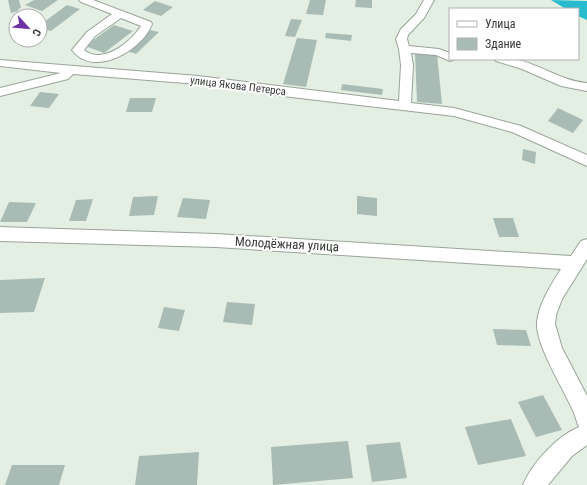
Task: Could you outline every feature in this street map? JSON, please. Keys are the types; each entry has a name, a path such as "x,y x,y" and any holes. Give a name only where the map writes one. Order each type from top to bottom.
{"street":[{"path":"84,0 147,24 145,29 114,56 104,58 82,56 78,50 82,42 89,35 119,14"},
{"path":"405,106 407,65 404,49 400,42 401,36 420,16 429,0"},
{"path":"404,49 439,52 449,57"},
{"path":"503,60 529,68 562,82 575,86 587,87"},
{"name":"улица Якова Петерса","path":"0,63 198,80 291,93 454,112 516,129 587,161"},
{"path":"0,92 64,76 70,70"},
{"name":"Молодёжная улица","path":"0,234 186,238 364,248 574,263"},
{"path":"587,246 574,263 560,286 548,312 545,325 550,342 584,411 587,421"},
{"path":"534,485 562,451 578,437 587,435"}],"water":[{"path":"551,0 587,1 587,20 579,16 579,8 564,8"}],"building":[{"path":"8,0 19,0 21,8 10,8"},
{"path":"34,0 58,0 46,8 34,8 25,5"},
{"path":"310,0 326,0 323,15 306,14"},
{"path":"356,0 372,0 372,8 355,7"},
{"path":"155,1 173,7 161,16 143,10"},
{"path":"67,5 80,9 51,31 48,30 48,19"},
{"path":"291,19 302,20 295,37 285,36"},
{"path":"114,25 133,31 104,53 85,46"},
{"path":"150,30 159,32 136,54 127,51"},
{"path":"326,33 352,35 351,41 325,38"},
{"path":"297,38 317,40 306,87 283,84"},
{"path":"415,53 437,54 442,104 417,102"},
{"path":"342,84 383,89 382,95 341,90"},
{"path":"40,92 59,94 49,108 30,106"},
{"path":"130,98 156,98 152,112 126,112"},
{"path":"558,108 583,120 573,133 548,121"},
{"path":"523,149 536,152 535,164 522,160"},
{"path":"158,196 154,215 129,216 133,197"},
{"path":"357,196 377,198 377,216 357,214"},
{"path":"183,198 210,200 206,219 177,217"},
{"path":"93,199 86,221 69,221 76,200"},
{"path":"9,202 36,203 27,222 0,222"},
{"path":"493,218 513,218 519,237 499,237"},
{"path":"45,278 34,312 0,313 0,280"},
{"path":"227,302 255,304 252,325 223,322"},
{"path":"164,307 185,310 179,331 158,328"},
{"path":"493,329 526,330 531,346 497,345"},
{"path":"543,395 562,430 536,437 518,402"},
{"path":"511,419 526,456 478,465 465,427"},
{"path":"348,441 353,478 273,485 271,447"},
{"path":"400,442 407,478 372,482 366,445"},
{"path":"199,452 197,485 135,485 139,456"},
{"path":"12,465 65,465 59,485 5,485"}]}
